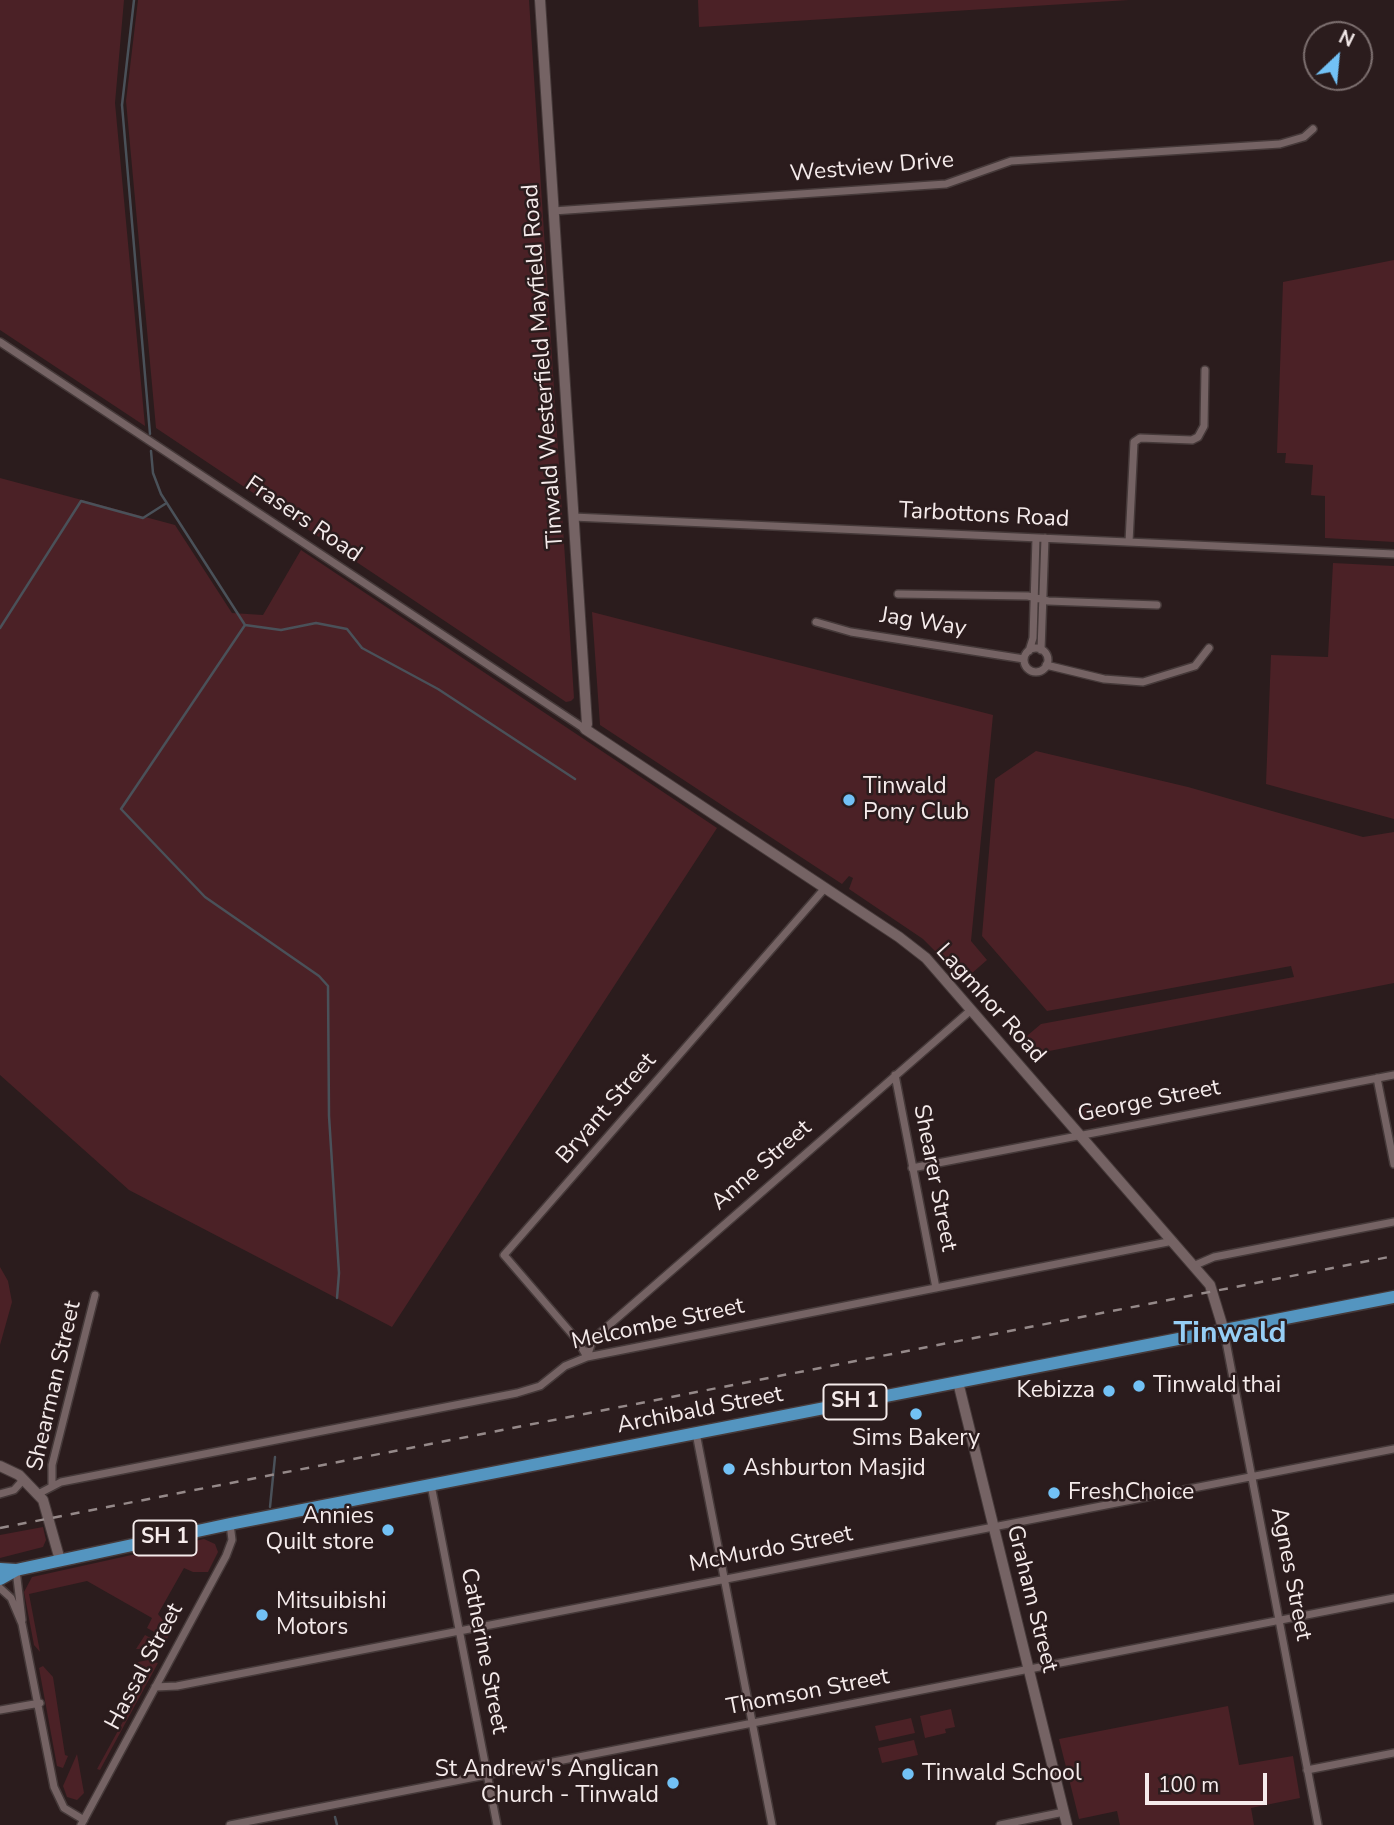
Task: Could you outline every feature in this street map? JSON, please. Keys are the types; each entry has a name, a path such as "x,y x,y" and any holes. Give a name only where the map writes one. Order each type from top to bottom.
{"highway":[{"name":"Archibald Street","path":"0,1569 16,1570 431,1484 1394,1297"},
{"name":"Archibald Street","path":"0,1579 16,1570"}],"street":[{"name":"Tinwald Westerfield Mayfield Road","path":"540,0 587,724 585,729"},
{"name":"Westview Drive","path":"553,211 946,184 1011,161 1280,144 1304,137 1313,129"},
{"name":"Frasers Road","path":"0,342 585,729"},
{"path":"1129,542 1133,442 1140,438 1192,440 1198,437 1204,426 1205,370"},
{"name":"Tarbottons Road","path":"573,517 1394,554"},
{"path":"1040,538 1043,600 1041,650 1047,656 1046,665 1038,672 1033,672 1028,669 1024,659 1033,638 1040,538"},
{"path":"898,594 1157,605"},
{"name":"Jag Way","path":"816,622 851,632 1024,659"},
{"path":"1046,665 1115,681 1143,682 1195,666 1209,648"},
{"path":"1029,651 1041,650"},
{"name":"Lagmhor Road","path":"585,729 913,947 943,975 1213,1291 1224,1331"},
{"name":"Bryant Street","path":"587,1357 578,1341 504,1255 825,888"},
{"name":"Anne Street","path":"587,1357 593,1339 971,1010"},
{"name":"George Street","path":"912,1168 1394,1074"},
{"name":"Shearer Street","path":"895,1075 936,1288"},
{"path":"1377,1078 1394,1164"},
{"path":"1193,1266 1214,1257 1394,1222"},
{"name":"Melcombe Street","path":"38,1494 52,1486 517,1394 540,1386 565,1366 587,1357 1172,1241"},
{"name":"Shearman Street","path":"52,1486 52,1465 95,1295"},
{"name":"Agnes Street","path":"1224,1331 1318,1825"},
{"name":"Graham Street","path":"958,1382 1068,1825"},
{"path":"696,1433 772,1825"},
{"name":"McMurdo Street","path":"155,1687 177,1686 1394,1449"},
{"path":"0,1466 24,1479 38,1494 47,1509 60,1560"},
{"path":"0,1494 14,1490 24,1479"},
{"name":"Catherine Street","path":"431,1484 497,1825"},
{"name":"Hassal Street","path":"83,1823 226,1556 232,1540 230,1524"},
{"path":"16,1570 22,1602 22,1624"},
{"path":"0,1588 11,1598 22,1624 40,1703 54,1787 64,1808 83,1823"},
{"name":"Thomson Street","path":"230,1825 1394,1598"},
{"path":"0,1710 40,1703"},
{"path":"1307,1770 1394,1752"},
{"path":"1000,1825 1064,1812"}],"shaded area":[{"path":"0,0 124,0 115,103 145,426 0,330"},
{"path":"138,0 529,0 574,698 571,701 566,702 156,428 126,101"},
{"path":"698,0 1129,0 699,27"},
{"path":"1394,260 1394,542 1325,538 1325,496 1311,495 1313,465 1285,463 1286,453 1277,453 1283,282"},
{"path":"0,478 175,525 232,613 263,615 301,550 717,828 392,1327 129,1190 0,1075"},
{"path":"1333,563 1394,566 1394,819 1266,784 1271,655 1328,657"},
{"name":"Tinwald Pony Club","path":"592,612 993,715 971,941 987,960 964,980 923,939 849,889 853,878 849,876 842,884 600,725"},
{"path":"1036,751 1188,787 1363,837 1394,832 1394,983 1034,1054 1022,1040 1041,1024 1294,977 1291,966 1047,1011 982,936 995,779"},
{"path":"1094,1105 1097,1120 1089,1122 1075,1109"},
{"path":"0,1267 8,1281 12,1302 0,1345"},
{"path":"43,1527 46,1540 43,1547 0,1558 0,1535"},
{"path":"204,1539 215,1544 218,1552 208,1572 193,1572 184,1568 158,1614 171,1631 167,1639 147,1628 152,1618 87,1581 29,1594 40,1652 34,1645 24,1592 32,1577"},
{"path":"145,1635 162,1644 161,1649 136,1649"},
{"path":"148,1660 158,1663 100,1770 97,1769 143,1685 138,1662"},
{"path":"43,1666 53,1677 65,1755 68,1756 63,1768 57,1766 39,1668"},
{"path":"1228,1706 1239,1765 1293,1756 1300,1798 1251,1808 1254,1825 1120,1825 1117,1811 1079,1819 1059,1739"},
{"path":"951,1709 955,1727 945,1729 946,1733 925,1738 920,1716"},
{"path":"911,1718 915,1733 879,1741 875,1726"},
{"path":"914,1740 918,1755 882,1763 878,1748"},
{"path":"77,1754 84,1793 77,1800 67,1797 63,1786"}],"waterway":[{"path":"134,0 122,105 150,434"},
{"path":"151,451 153,473 161,494 245,625 121,809 205,897 319,976 328,986 329,1116 339,1273 337,1298"},
{"path":"0,628 81,501 143,518 165,504"},
{"path":"245,625 281,630 316,623 347,629 362,648 438,689 575,779"},
{"path":"270,1507 275,1457"},
{"path":"335,1817 337,1825"}],"railway":[{"path":"0,1528 1394,1256"}],"place":[{"name":"Tinwald Pony Club","path":"849,800"},
{"name":"Tinwald thai","path":"1139,1386"},
{"name":"Kebizza","path":"1109,1391"},
{"name":"Sims Bakery","path":"916,1414"},
{"name":"Ashburton Masjid","path":"729,1469"},
{"name":"FreshChoice","path":"1054,1493"},
{"name":"Annies Quilt store","path":"388,1530"},
{"name":"Mitsuibishi Motors","path":"262,1615"},
{"name":"Tinwald School","path":"908,1774"},
{"name":"St Andrew's Anglican Church - Tinwald","path":"673,1783"}],"district":[{"name":"Tinwald","path":"1230,1335"}]}
